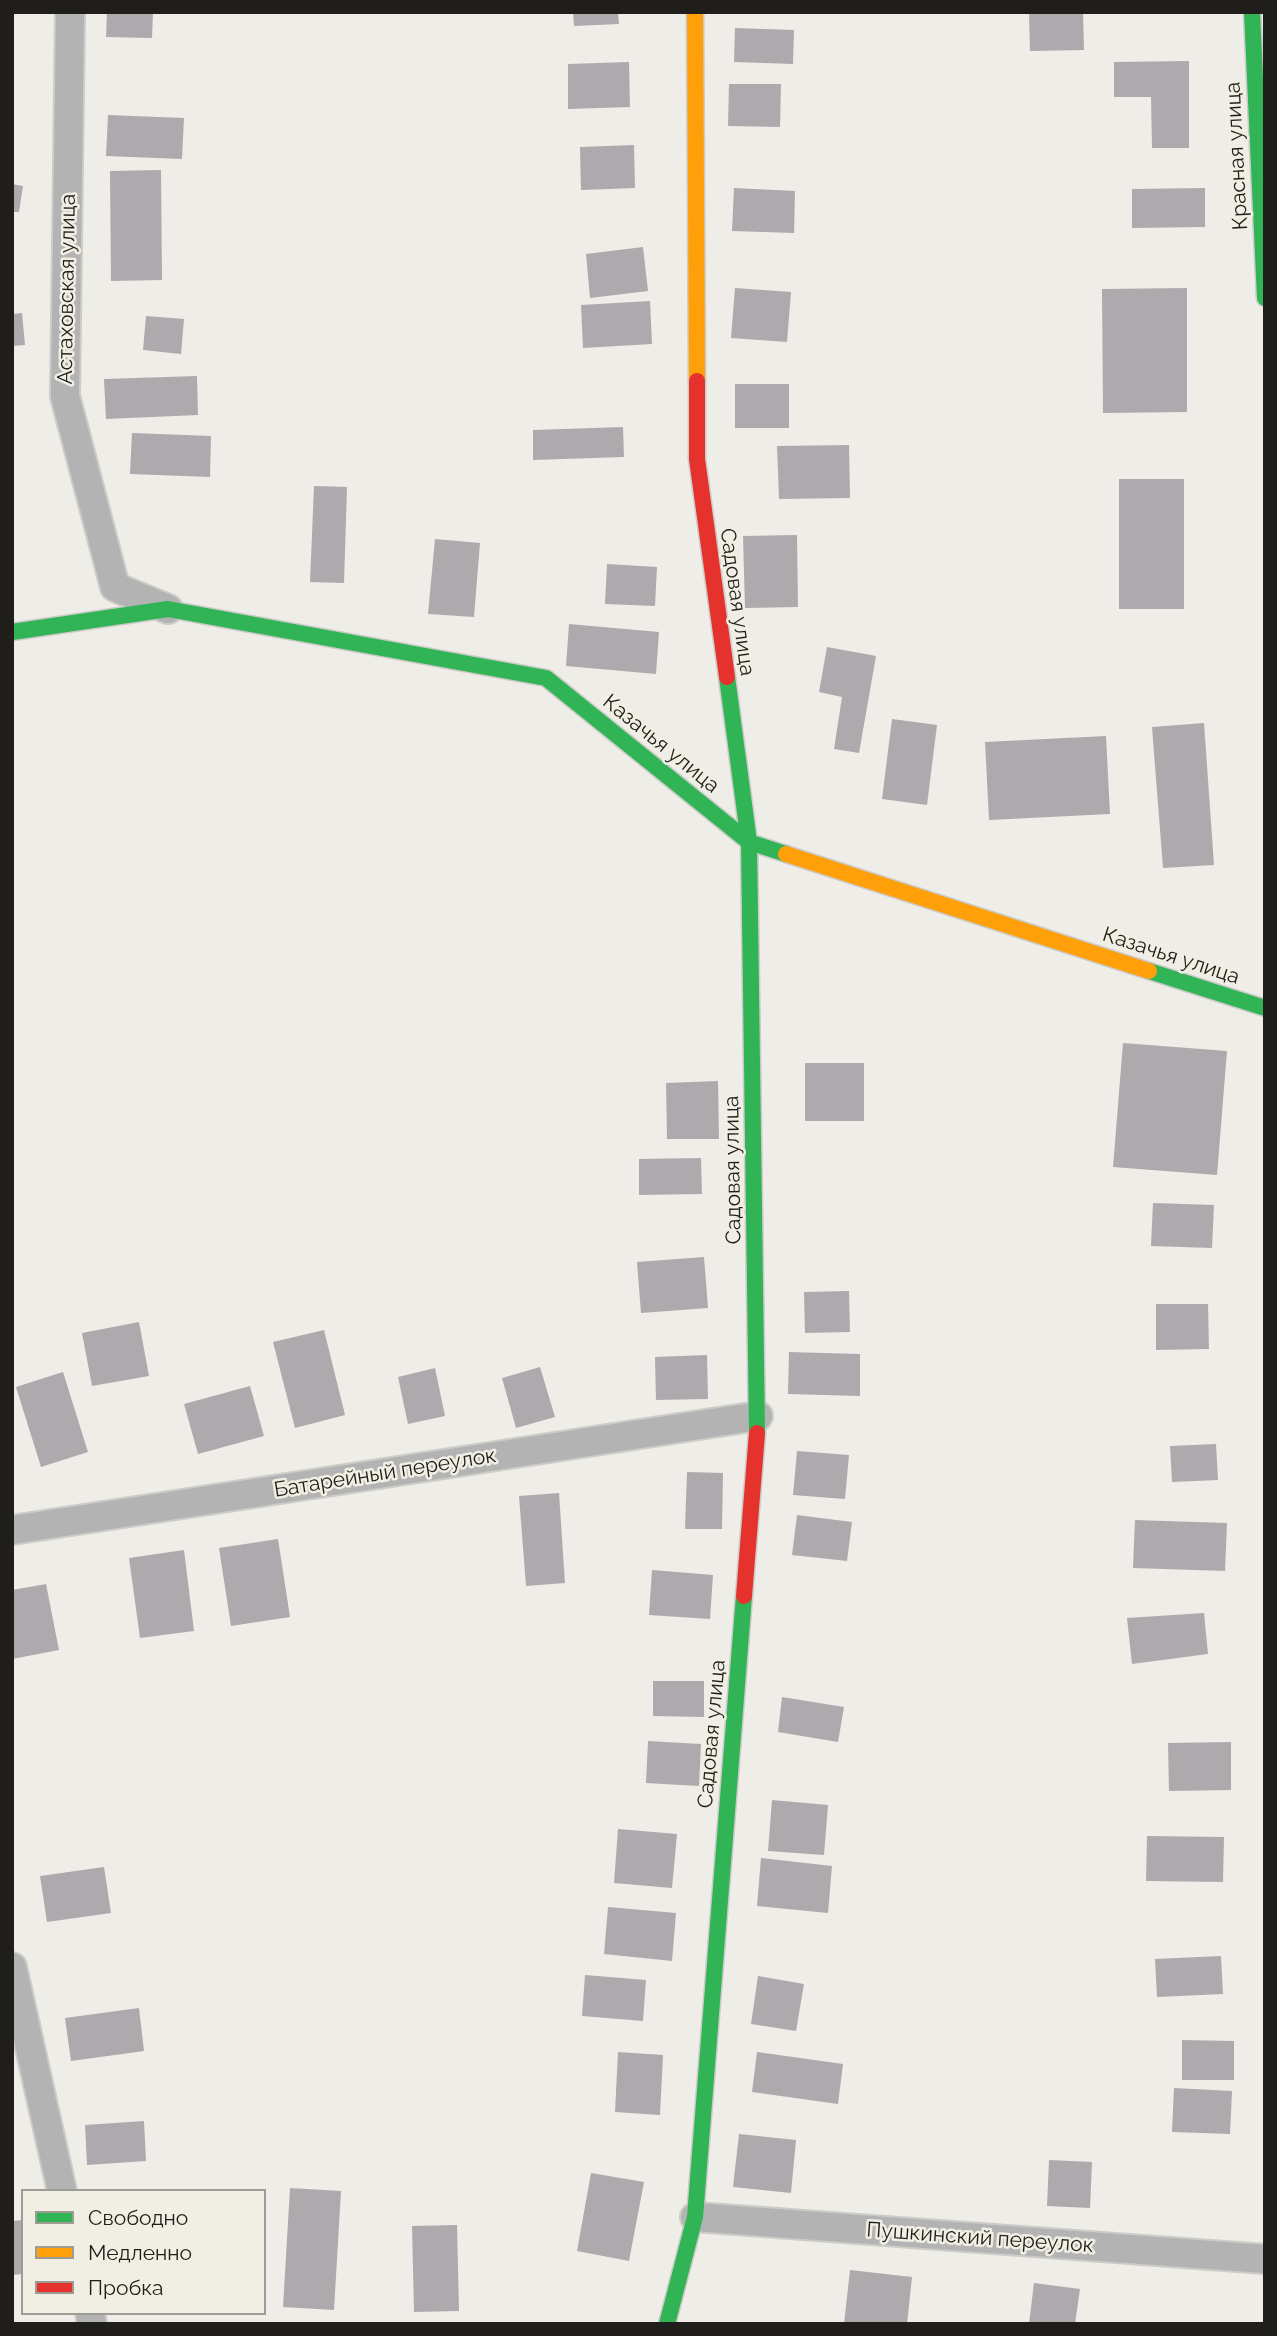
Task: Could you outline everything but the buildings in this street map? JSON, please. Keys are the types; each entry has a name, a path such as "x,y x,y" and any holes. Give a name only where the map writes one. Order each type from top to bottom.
{"street":[{"name":"Астаховская улица","path":"71,12 65,396 115,587 167,609"},
{"name":"Садовая улица","path":"667,2324 695,2217 758,1416 749,842 697,458 695,12"},
{"name":"Красная улица","path":"1252,12 1265,298"},
{"name":"Казачья улица","path":"12,632 167,609 546,678 749,842 1265,1008"},
{"name":"Батарейный переулок","path":"12,1530 758,1416"},
{"path":"12,1967 62,2189"},
{"name":"Пушкинский переулок","path":"695,2217 1265,2259"}],"traffic: fast":[{"path":"1252,12 1265,298"},
{"path":"12,632 168,609 546,678 749,842 786,854"},
{"path":"727,677 749,842 757,1433"},
{"path":"1149,971 1265,1008"},
{"path":"667,2324 695,2217 744,1596"}],"traffic: slow":[{"path":"695,12 697,381"},
{"path":"786,854 1149,971"}],"traffic: jam":[{"path":"697,381 697,459 727,677"},
{"path":"744,1596 757,1433"}]}
